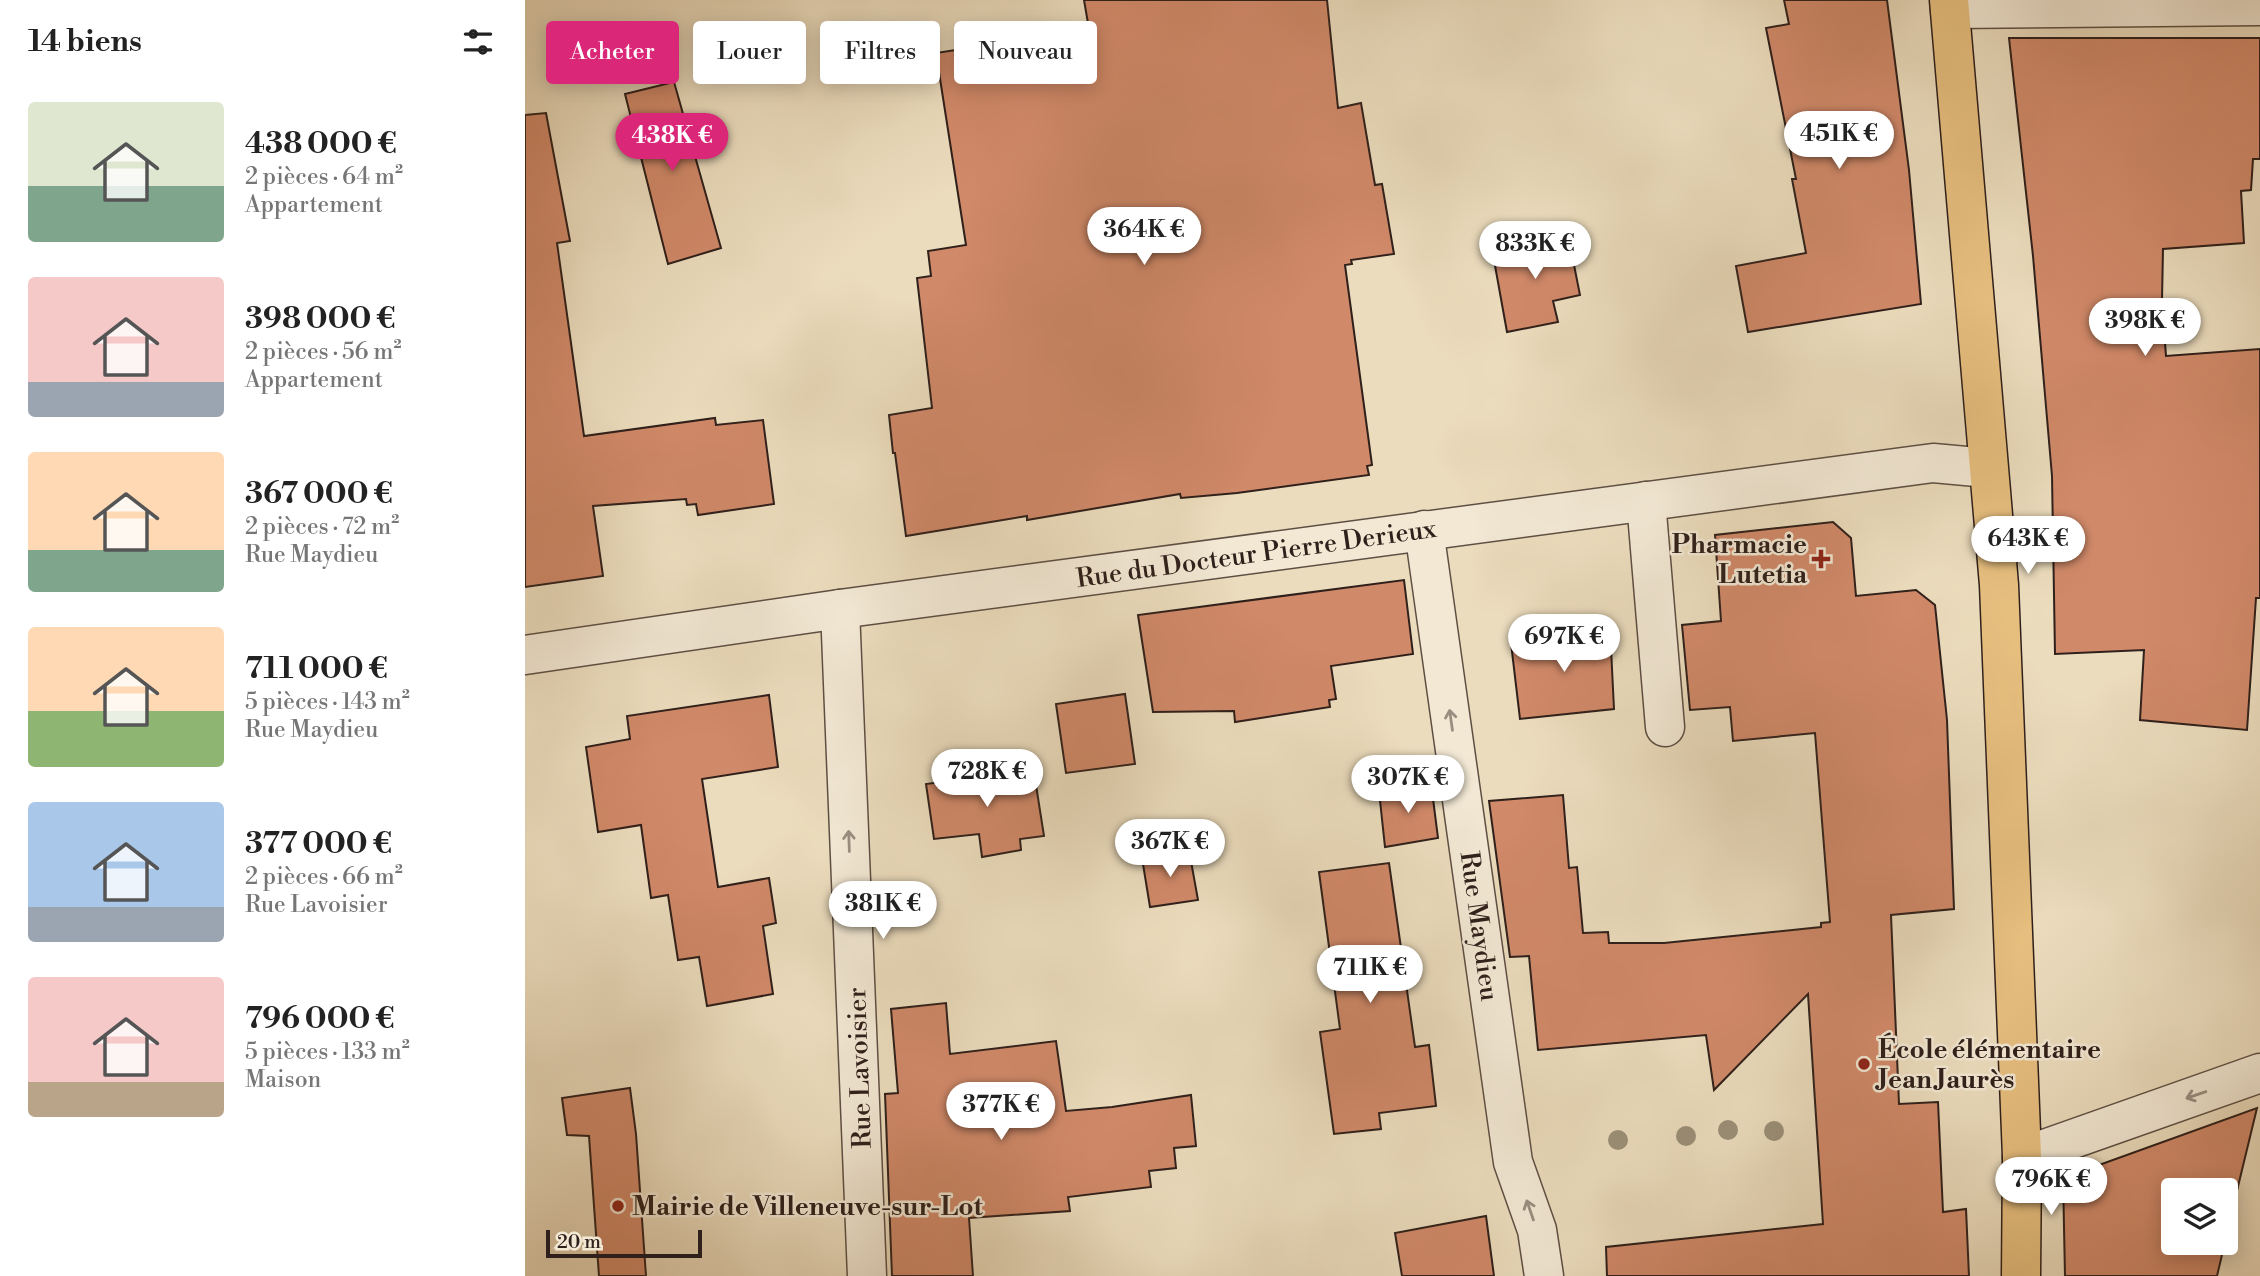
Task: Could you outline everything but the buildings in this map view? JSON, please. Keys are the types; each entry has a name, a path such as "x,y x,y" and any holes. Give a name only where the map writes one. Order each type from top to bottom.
{"main road":[{"path":"1949,4 2000,585 2022,1157 2021,1276"}],"street":[{"path":"1949,4 2260,6"},
{"name":"Rue du Docteur Pierre Derieux","path":"525,655 840,609 1933,463 1988,468"},
{"path":"1646,501 1665,727"},
{"name":"Rue Maydieu","path":"1425,530 1513,1162 1537,1230 1545,1276"},
{"name":"Rue Lavoisier","path":"840,609 867,1276"},
{"path":"2022,1157 2260,1073"}],"place":[{"name":"Pharmacie Lutetia","path":"1821,559"},
{"name":"École élémentaire Jean Jaurès","path":"1864,1064"},
{"name":"Mairie de Villeneuve-sur-Lot","path":"618,1206"}]}
